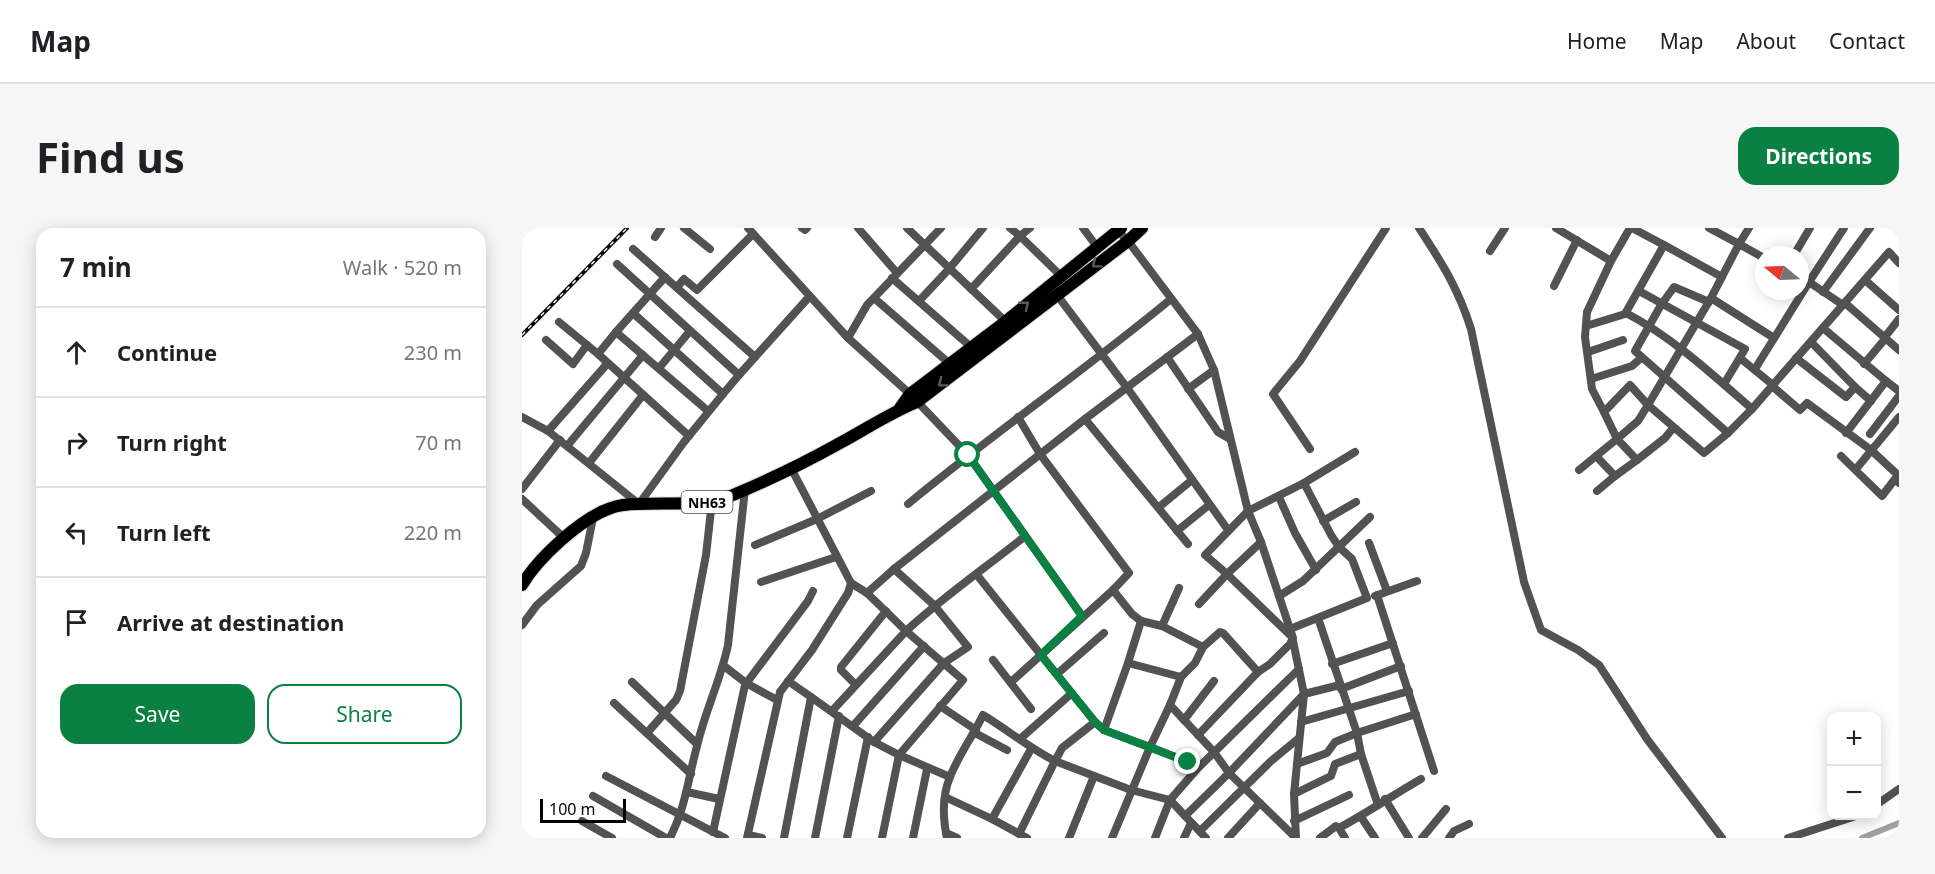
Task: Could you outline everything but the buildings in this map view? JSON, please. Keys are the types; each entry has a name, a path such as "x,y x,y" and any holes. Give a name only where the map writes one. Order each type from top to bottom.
{"highway":[{"name":"NH63","path":"524,577 564,538 610,508 639,504 693,504 712,501 745,489 827,451 900,408 1057,295 1142,228"},
{"name":"NH63","path":"913,398 950,364 1118,229"}],"street":[{"path":"655,237 662,228"},
{"path":"684,228 710,249"},
{"path":"802,228 805,230 807,228"},
{"path":"858,228 895,276 919,301 971,347"},
{"path":"907,228 1005,321"},
{"path":"848,338 867,305 941,228"},
{"path":"919,301 983,228"},
{"path":"1010,228 1061,276"},
{"path":"971,289 1030,228"},
{"path":"1083,228 1097,247"},
{"path":"1310,449 1273,394 1300,361 1386,228"},
{"path":"1419,228 1451,277 1471,329 1524,582 1541,630 1578,650 1599,665 1647,739 1722,838"},
{"path":"1490,251 1504,228"},
{"path":"1556,228 1611,261"},
{"path":"1636,460 1617,438 1592,389 1586,326 1587,312 1611,261 1631,228 1722,277"},
{"path":"1709,228 1755,253"},
{"path":"1579,470 1638,421 1710,300 1749,228"},
{"path":"1799,246 1810,228"},
{"path":"1844,228 1809,282 1844,304 1899,350"},
{"path":"1823,292 1870,228"},
{"path":"1118,229 1198,334 1214,370 1248,511 1261,542 1292,636 1304,694 1294,794 1296,838"},
{"path":"677,287 684,279 697,290 751,231 848,338 913,398 968,455 1082,616"},
{"path":"1554,286 1577,240"},
{"path":"1586,326 1626,313 1664,245"},
{"path":"633,249 755,357"},
{"path":"1604,412 1630,385 1673,428 1704,453 1752,409 1889,252 1899,263"},
{"path":"617,264 739,375"},
{"path":"598,354 666,277"},
{"path":"1865,280 1899,310"},
{"path":"1728,433 1635,351 1675,284 1710,300 1774,338"},
{"path":"1638,291 1745,349 1724,384"},
{"path":"1057,295 1128,388 1228,530"},
{"path":"522,417 548,431 639,504 708,411 809,297"},
{"path":"874,298 950,364"},
{"path":"908,504 968,455 1103,355 1172,299"},
{"path":"1755,369 1798,300"},
{"path":"633,313 723,394"},
{"path":"1626,313 1650,325 1752,409"},
{"path":"1864,364 1899,319"},
{"path":"559,322 689,436"},
{"path":"1823,328 1899,391"},
{"path":"616,332 708,411"},
{"path":"659,368 690,332"},
{"path":"867,593 1040,454 1198,334"},
{"path":"546,340 573,364 587,345"},
{"path":"1588,352 1623,340"},
{"path":"1811,342 1871,401"},
{"path":"567,446 643,355"},
{"path":"1167,357 1220,435 1230,439"},
{"path":"1591,379 1634,366 1641,358"},
{"path":"1740,358 1800,410 1807,403 1871,450 1898,478 1882,496 1841,456"},
{"path":"1797,358 1846,397 1855,387"},
{"path":"548,431 607,364"},
{"path":"1188,389 1214,370"},
{"path":"1846,433 1886,381"},
{"path":"589,463 643,395"},
{"path":"1870,434 1899,396"},
{"path":"1011,682 1129,573 1040,454 1018,417"},
{"path":"1856,469 1899,417"},
{"path":"1085,419 1188,544"},
{"path":"1597,491 1665,438 1673,428"},
{"path":"522,489 560,440"},
{"path":"1292,636 1205,555 1248,511 1279,497 1355,452"},
{"path":"1596,456 1615,476"},
{"path":"791,468 851,583 867,593 963,681 898,755 882,838"},
{"path":"1159,507 1192,480"},
{"path":"1304,483 1339,547 1352,559 1367,598"},
{"path":"593,796 668,838 681,816 697,744 724,666 745,489"},
{"path":"755,545 817,519 871,491"},
{"path":"1279,497 1295,533 1316,570"},
{"path":"522,499 564,538"},
{"path":"647,733 665,714 680,691 706,555 712,501"},
{"path":"1323,521 1356,502"},
{"path":"1177,531 1209,506"},
{"path":"1279,596 1316,570 1370,517"},
{"path":"522,625 537,605 581,566 593,518"},
{"path":"815,838 836,713 855,684 906,630 934,605 977,575 1024,537"},
{"path":"1198,604 1261,542"},
{"path":"1369,543 1387,591"},
{"path":"761,582 836,557"},
{"path":"847,838 871,739 944,663 968,647 934,605 894,569"},
{"path":"977,575 1095,722 1104,730 1188,762 1197,769"},
{"path":"1198,735 1258,672 1270,664 1292,636 1318,618 1417,580"},
{"path":"762,838 748,836 777,700 788,681 812,650 848,593 851,583"},
{"path":"1162,626 1179,588"},
{"path":"1113,590 1132,614 1141,621 1162,626 1203,647"},
{"path":"713,832 746,683 808,601 813,591"},
{"path":"1377,595 1434,771"},
{"path":"855,684 841,670 841,667 886,611"},
{"path":"1318,618 1357,733 1361,754 1381,802 1408,838"},
{"path":"1104,730 1141,621"},
{"path":"1057,674 1104,633"},
{"path":"1112,838 1181,677 1195,663 1203,647 1217,633 1223,633 1258,672"},
{"path":"1332,664 1393,643"},
{"path":"853,726 924,646"},
{"path":"993,660 1032,709"},
{"path":"1128,663 1181,677"},
{"path":"724,666 746,683 777,700"},
{"path":"1185,816 1304,694 1341,687 1401,666"},
{"path":"1155,838 1170,800 1197,769 1299,669"},
{"path":"788,681 871,739 927,769 950,777"},
{"path":"1184,720 1214,681"},
{"path":"632,682 697,744"},
{"path":"1301,722 1409,691"},
{"path":"1020,739 1072,693"},
{"path":"784,838 811,697"},
{"path":"614,703 691,774"},
{"path":"1170,705 1214,752 1229,773 1296,838"},
{"path":"940,706 975,732 1007,750"},
{"path":"1297,764 1327,753 1335,742 1416,714"},
{"path":"957,838 946,835 945,797 950,777 983,715 1054,761 1131,790 1170,800 1206,838"},
{"path":"945,797 1023,836 1054,761 1062,748 1095,722"},
{"path":"1200,831 1271,761 1299,738"},
{"path":"992,819 1031,748"},
{"path":"1294,794 1331,776 1335,764 1361,754"},
{"path":"913,838 927,769"},
{"path":"606,776 725,838"},
{"path":"1069,838 1094,776"},
{"path":"1320,838 1336,826 1339,828 1361,817 1381,802 1421,779"},
{"path":"1881,802 1899,789"},
{"path":"687,792 719,799"},
{"path":"1294,821 1349,795"},
{"path":"1228,838 1260,803"},
{"path":"1422,838 1446,809"},
{"path":"1361,817 1375,838"},
{"path":"1788,838 1844,820"},
{"path":"582,821 612,838"},
{"path":"1185,838 1191,823"},
{"path":"1449,838 1454,831 1469,824"},
{"path":"1339,828 1345,838"}],"waterway":[{"path":"1862,838 1899,823"}],"railway":[{"path":"522,335 627,228"}],"route":[{"path":"968,455 1082,616 1041,655 1104,730 1188,762"}]}
